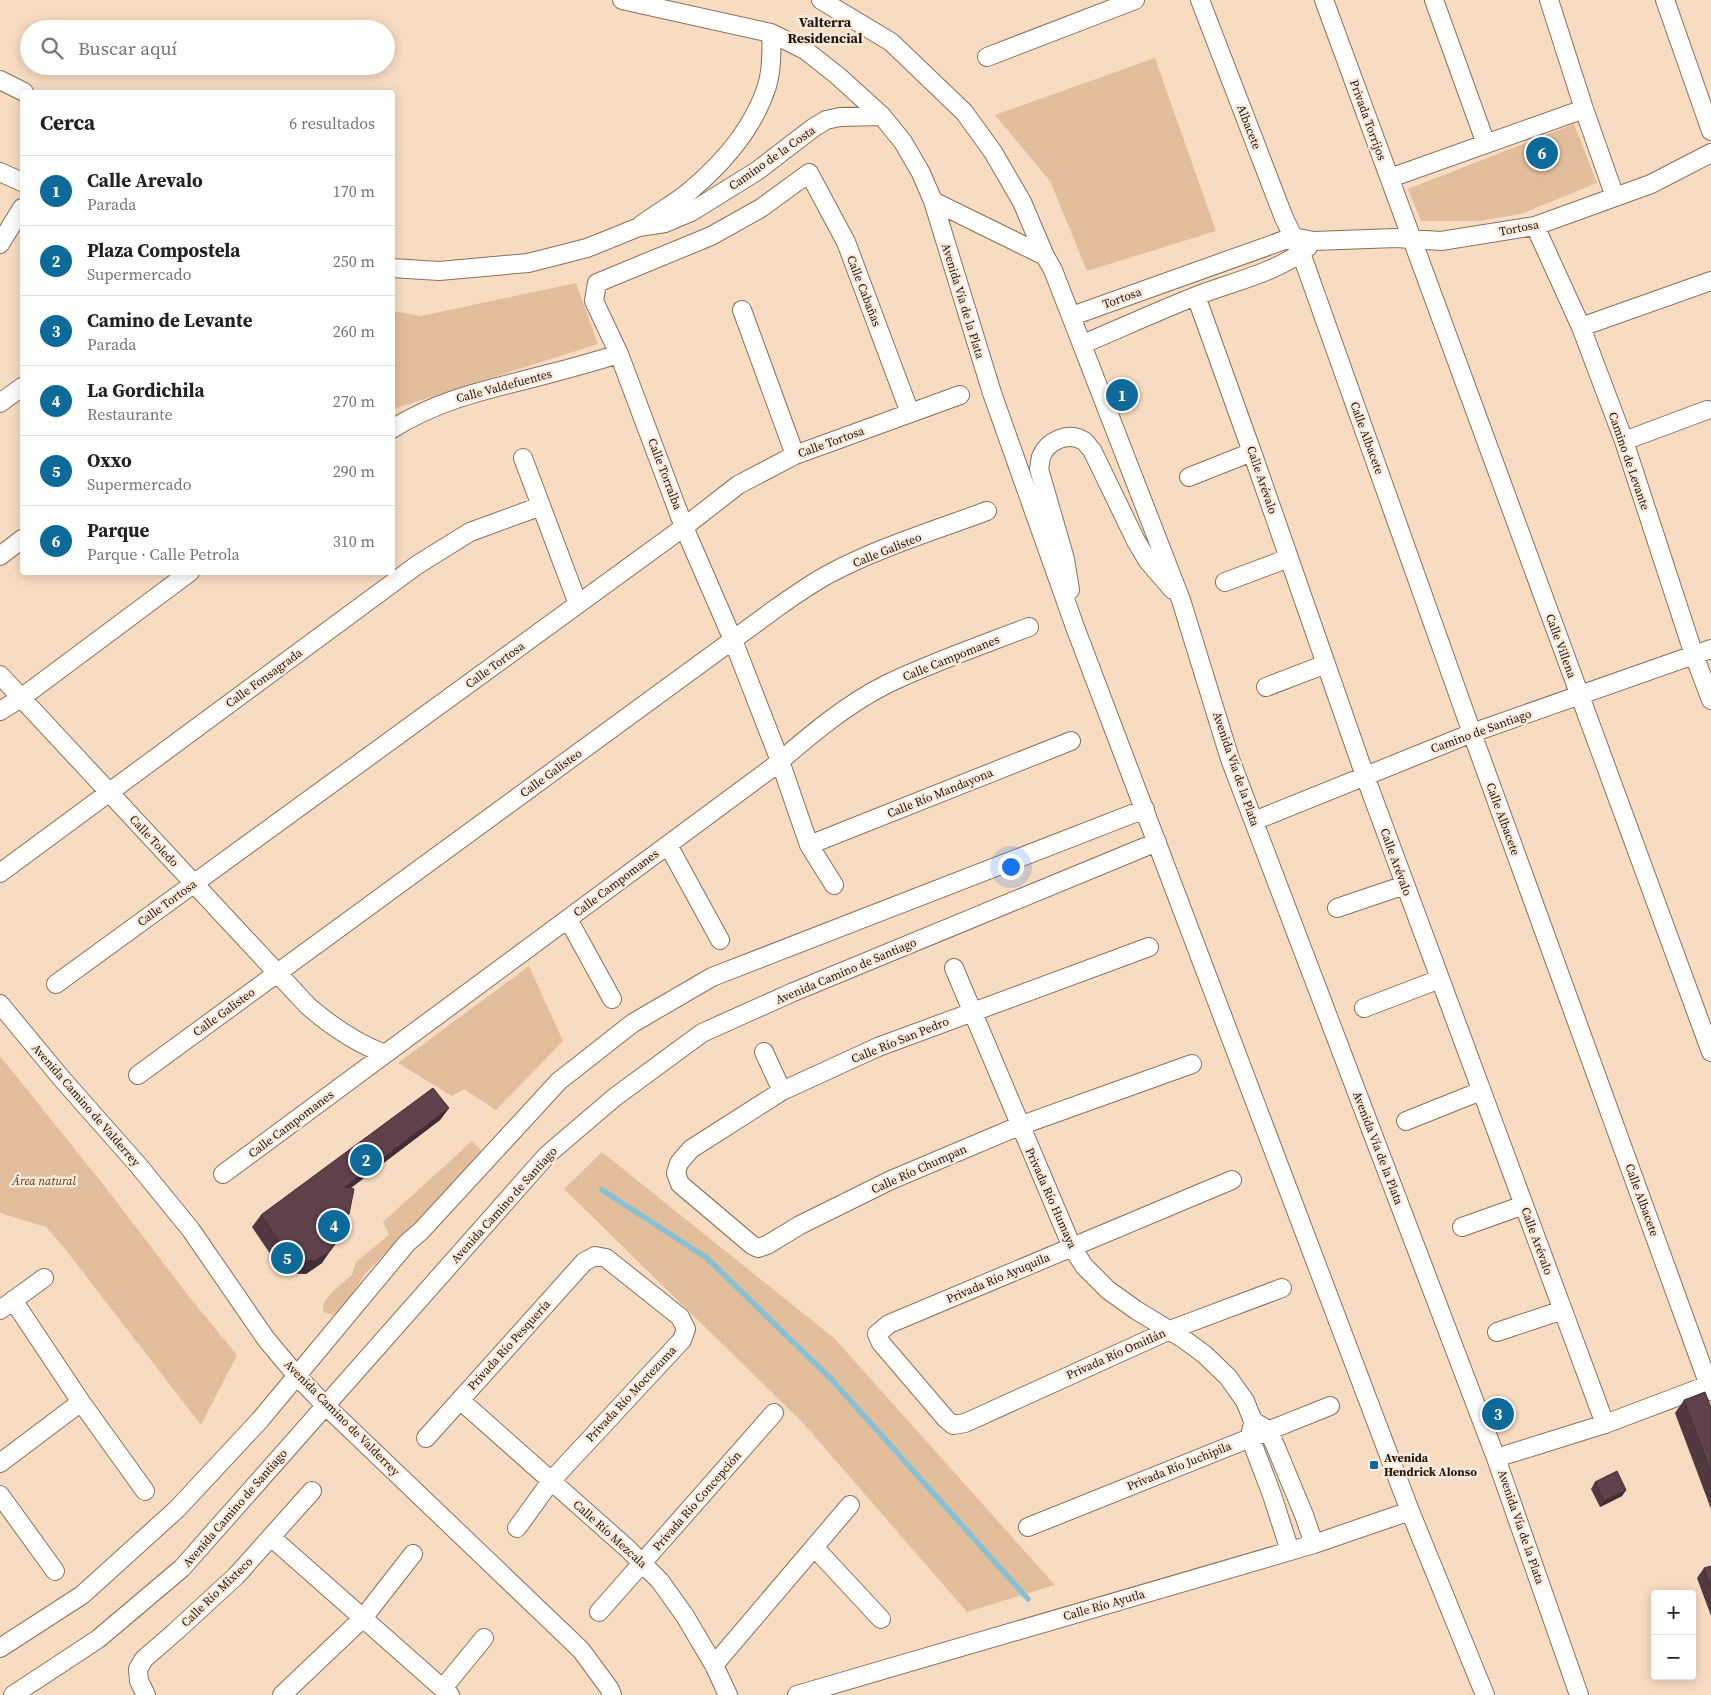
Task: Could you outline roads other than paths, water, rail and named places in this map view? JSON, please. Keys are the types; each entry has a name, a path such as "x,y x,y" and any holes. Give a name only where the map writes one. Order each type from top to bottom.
{"street":[{"name":"Avenida Vía de la Plata","path":"622,0 771,33 805,50 838,76 882,116 903,142 921,173 933,201 992,393 1075,627 1410,1511 1484,1695"},
{"name":"Avenida Vía de la Plata","path":"821,0 891,42 964,112 987,144 1022,202 1053,270 1182,600 1230,759 1496,1458 1579,1695"},
{"path":"987,57 1091,7 1135,0"},
{"name":"Albacete","path":"1200,0 1300,253"},
{"name":"Privada Torrijos","path":"1324,0 1412,239"},
{"path":"1434,0 1486,144"},
{"path":"1549,0 1615,197"},
{"path":"1666,0 1711,131"},
{"name":"Camino de la Costa","path":"639,227 690,190 739,140 756,113 767,86 772,52 771,33"},
{"path":"0,80 20,90"},
{"path":"1390,178 1584,109"},
{"name":"Camino de la Costa","path":"395,268 439,271 528,263 587,248 639,227 665,223 691,212 757,171 826,120 840,117 882,116"},
{"name":"Tortosa","path":"1072,316 1293,237 1314,241 1396,238 1441,241 1535,226 1651,184 1711,153"},
{"path":"0,172 20,181"},
{"name":"Calle Torralba","path":"809,173 761,208 711,236 597,283 594,301 619,354 684,526 733,640 780,761 809,845 834,886"},
{"name":"Calle Cabañas","path":"809,173 846,242 910,413"},
{"path":"933,201 1045,256"},
{"path":"0,244 20,211"},
{"name":"Camino de Levante","path":"1535,226 1581,327 1624,441 1694,655 1711,700"},
{"name":"Calle Villena","path":"1412,239 1711,1052"},
{"path":"1083,344 1196,296 1278,266 1300,253 1314,241"},
{"name":"Calle Albacete","path":"1300,253 1472,733 1710,1386"},
{"path":"1581,327 1711,280"},
{"name":"Calle Arévalo","path":"1196,296 1365,776 1605,1424"},
{"path":"742,310 795,455"},
{"name":"Calle Valdefuentes","path":"395,427 426,410 464,395 548,375 619,354"},
{"path":"0,403 20,388"},
{"name":"Calle Tortosa","path":"56,984 578,604 738,485 795,455 960,395"},
{"path":"1624,441 1707,410"},
{"name":"Avenida Vía de la Plata","path":"1075,627 1065,559 1039,469 1041,456 1059,438 1072,437 1084,441 1092,450 1136,541 1148,561 1182,600"},
{"path":"1189,477 1252,452"},
{"path":"523,458 578,604"},
{"name":"Calle Fonsagrada","path":"0,872 424,560 470,532 541,506"},
{"name":"Calle Galisteo","path":"138,1075 775,609 826,576 859,560 987,511"},
{"path":"0,556 20,541"},
{"path":"1225,582 1289,558"},
{"path":"0,711 21,698 186,575"},
{"name":"Calle Campomanes","path":"223,1174 668,845 855,703 886,685 1029,626"},
{"name":"Camino de Santiago","path":"1254,821 1472,733 1711,649"},
{"path":"1266,687 1326,664"},
{"name":"Calle Toledo","path":"0,675 308,1006 325,1020 368,1048 385,1054"},
{"name":"Calle Río Mandayona","path":"809,845 1071,741"},
{"path":"0,1648 82,1595 176,1509 260,1420 407,1243 421,1231 559,1081 633,1023 712,977 1145,809"},
{"name":"Avenida Camino de Santiago","path":"13,1695 98,1639 182,1568 547,1155 615,1097 702,1033 791,993 1157,842"},
{"path":"668,845 720,940"},
{"path":"1337,908 1405,885"},
{"path":"568,919 612,999"},
{"name":"Calle Río San Pedro","path":"676,1173 679,1163 691,1149 782,1091 878,1047 1150,947"},
{"name":"Privada Río Humaya","path":"954,968 1019,1126 1072,1247 1084,1266 1108,1290 1204,1354 1228,1376 1245,1401 1257,1430 1272,1495 1290,1551"},
{"path":"1364,1008 1440,979"},
{"name":"Avenida Camino de Valderrey","path":"0,1004 191,1230 266,1339 297,1376 580,1650 609,1688 612,1695"},
{"path":"764,1052 782,1091"},
{"name":"Calle Río Chumpan","path":"676,1173 680,1184 752,1246 758,1248 767,1246 800,1226 891,1180 1019,1126 1192,1064"},
{"path":"1406,1121 1481,1091"},
{"name":"Privada Río Ayuquila","path":"953,1425 881,1343 877,1334 889,1324 1232,1180"},
{"path":"1462,1227 1524,1205"},
{"name":"Privada Río Pesquería","path":"426,1438 584,1262 595,1256"},
{"name":"Privada Río Moctezuma","path":"517,1528 551,1482 682,1340 686,1329 680,1317 606,1258 595,1256"},
{"path":"44,1278 7,1305 82,1402 145,1491"},
{"name":"Privada Río Omitlán","path":"953,1425 965,1423 1170,1330 1282,1288"},
{"path":"1497,1332 1563,1310"},
{"path":"1496,1458 1605,1424 1710,1386"},
{"name":"Calle Río Mezcala","path":"460,1400 660,1580 685,1616 714,1665 728,1695"},
{"path":"0,1463 82,1402"},
{"name":"Privada Río Juchipila","path":"1028,1527 1257,1430 1330,1406"},
{"name":"Privada Río Concepción","path":"599,1612 774,1413"},
{"name":"Privada Río Humaya","path":"1257,1430 1275,1445 1301,1506 1314,1544"},
{"name":"Calle Río Mixteco","path":"146,1695 139,1681 138,1669 144,1659 236,1576 312,1491"},
{"path":"0,1495 55,1571"},
{"path":"714,1665 850,1505"},
{"name":"Calle Río Ayutla","path":"797,1695 1314,1544 1410,1511"},
{"path":"271,1537 446,1692 484,1638"},
{"path":"814,1547 881,1619"},
{"path":"282,1695 363,1618 413,1554"}],"waterway":[{"path":"602,1190 707,1258 832,1380 1028,1599"}],"place":[{"name":"Parque","path":"1542,153"},
{"name":"Calle Arevalo","path":"1122,395"},
{"name":"Plaza Compostela","path":"366,1160"},
{"name":"La Gordichila","path":"334,1226"},
{"name":"Oxxo","path":"287,1258"},
{"name":"Camino de Levante","path":"1498,1414"},
{"name":"Avenida Hendrick Alonso","path":"1374,1465"}],"district":[{"name":"Valterra Residencial","path":"825,30"}],"park label":[{"name":"Área natural","path":"44,1181"}]}
